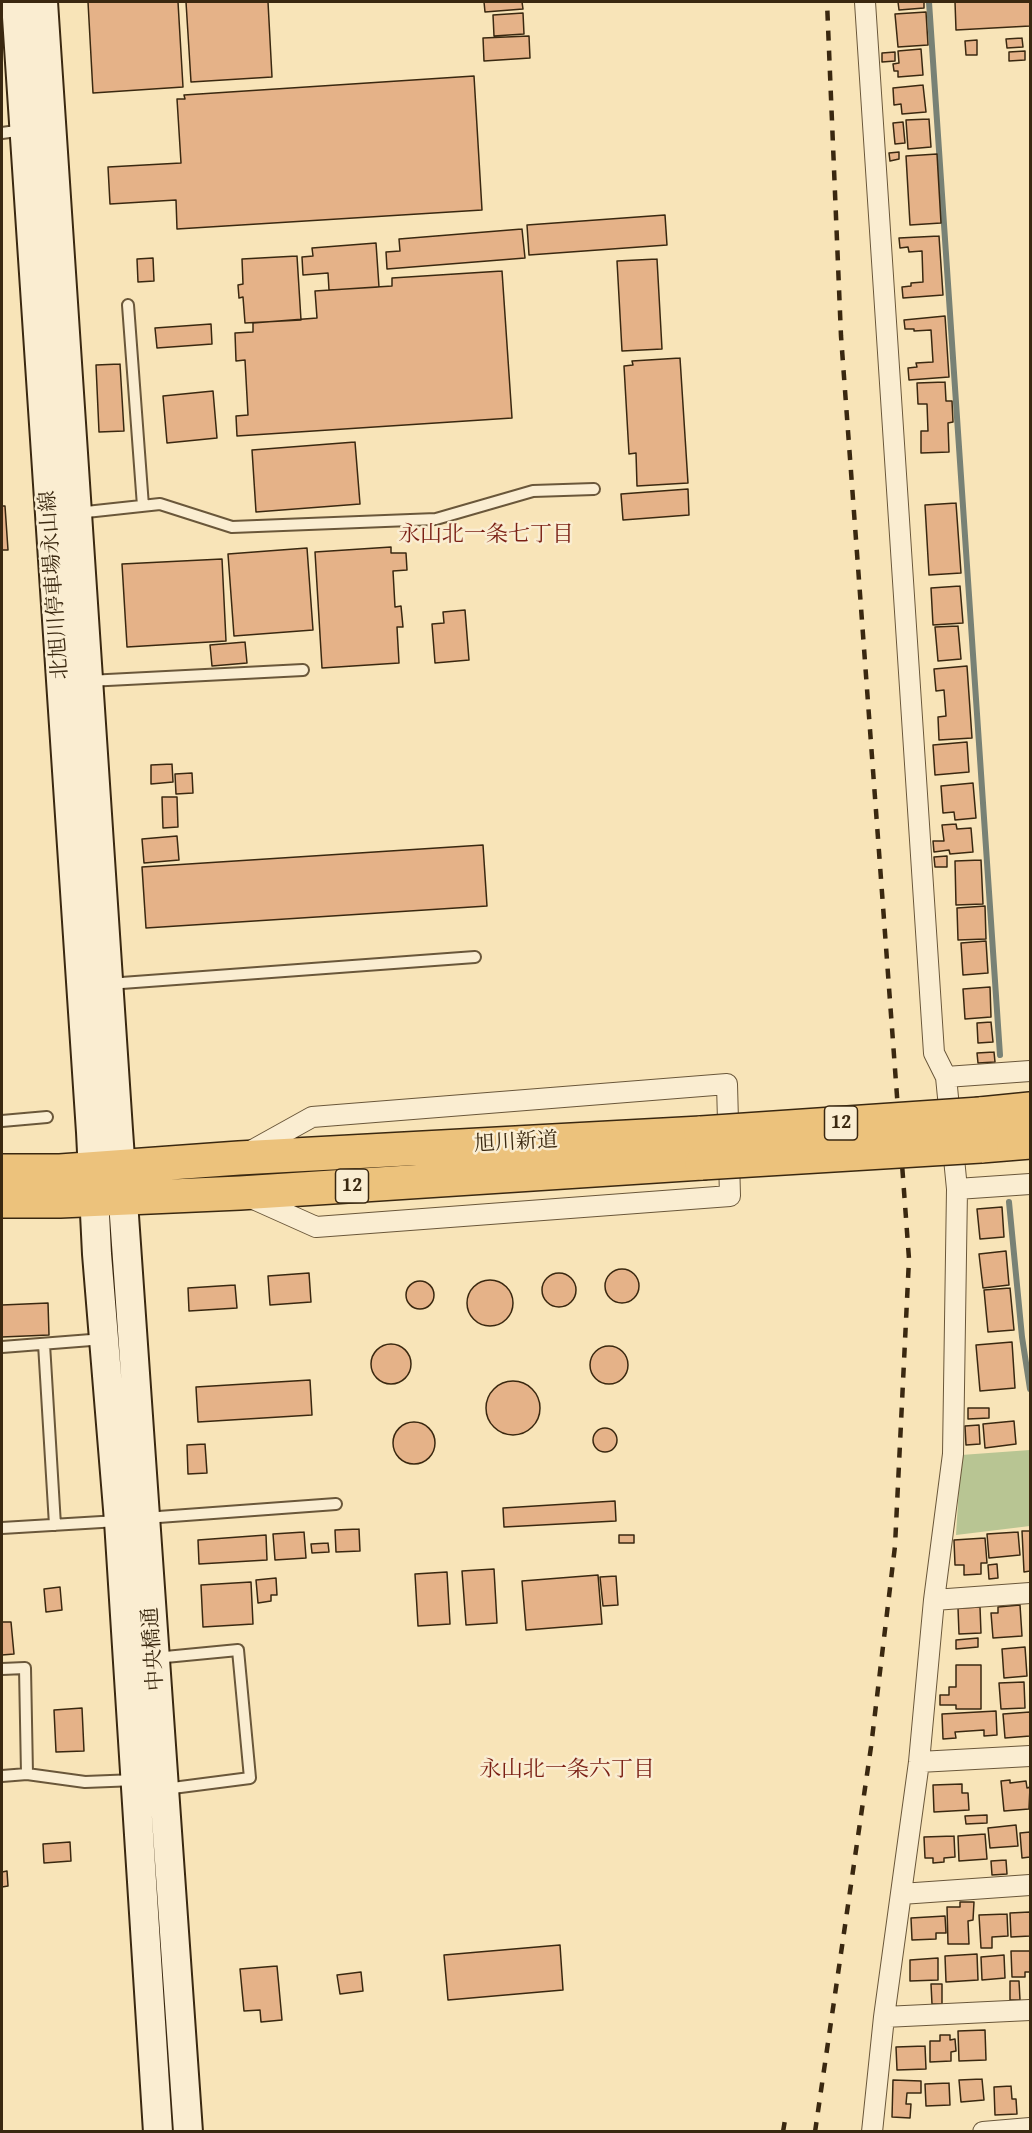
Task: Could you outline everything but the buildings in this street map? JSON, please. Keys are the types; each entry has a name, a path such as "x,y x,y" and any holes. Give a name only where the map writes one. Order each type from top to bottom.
{"highway":[{"name":"旭川新道","path":"2,1171 108,1183 240,1193 702,1148 1030,1109"},
{"name":"旭川新道","path":"2,1201 239,1158 702,1148 981,1146 1030,1142"}],"main road":[{"name":"北旭川停車場永山線","path":"16,2 30,130 63,514 108,1183"},
{"name":"北旭川停車場永山線","path":"30,130 42,2"},
{"name":"北旭川停車場永山線","path":"63,514 88,681 85,837 108,984 108,1183"},
{"name":"中央橋通","path":"108,1183 104,1339 155,1658 149,1784 188,2132"},
{"name":"中央橋通","path":"108,1183 149,1784 158,2132"}],"street":[{"path":"865,2 934,1053 946,1077 957,1189 952,1454 934,1600 919,1762 884,2017 872,2132"},
{"path":"946,1077 1030,1071"},
{"path":"239,1158 312,1117 727,1084 730,1196 316,1227 240,1193"},
{"path":"957,1189 1030,1184"},
{"path":"934,1600 1030,1593"},
{"path":"919,1762 1030,1756"},
{"path":"901,1894 1030,1885"},
{"path":"884,2017 1030,2010"},
{"path":"983,2132 1030,2128"}],"lane":[{"path":"128,305 143,506"},
{"path":"63,514 160,504 232,527 436,519 532,491 594,489"},
{"path":"88,681 303,670"},
{"path":"108,984 475,957"},
{"path":"2,1121 47,1117"},
{"path":"2,1347 104,1339"},
{"path":"44,1344 55,1525"},
{"path":"2,1528 336,1504"},
{"path":"2,1776 27,1774 85,1782 149,1784 250,1778 238,1650 155,1658"},
{"path":"2,1669 25,1668 27,1774"}],"green space":[{"path":"1030,1450 1030,1526 956,1535 961,1455"}],"waterway":[{"path":"929,2 1000,1055"},
{"path":"1009,1202 1022,1337 1030,1389"}],"railway":[{"path":"815,2132 871,1747 895,1546 909,1259 841,336 827,2"},
{"path":"783,2132 786,2114"}],"district":[{"name":"永山北一条七丁目","path":"486,535"},
{"name":"永山北一条六丁目","path":"567,1770"}]}
